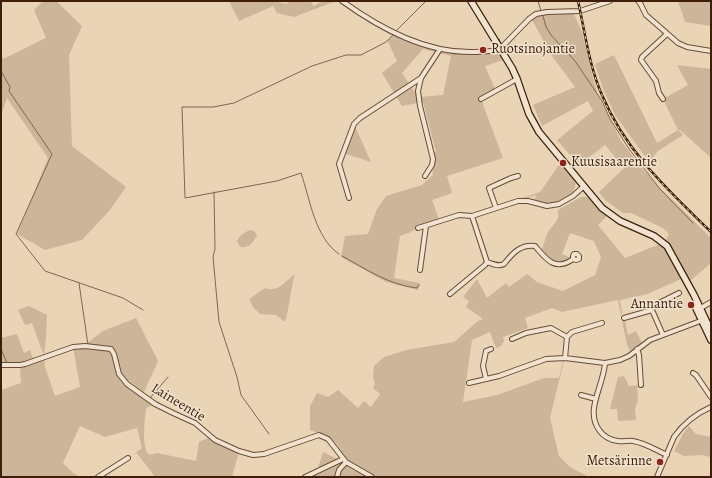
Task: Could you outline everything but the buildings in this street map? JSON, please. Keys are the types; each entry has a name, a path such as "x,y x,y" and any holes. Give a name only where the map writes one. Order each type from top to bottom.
{"street":[{"path":"342,1 364,17 397,34 420,43 448,51 471,52 495,51 500,49 536,14 547,12 580,11 610,1"},
{"path":"471,1 517,79 529,114 539,132 602,208 611,216 654,236 671,252 711,340"},
{"path":"638,1 646,15 684,47 711,51"},
{"path":"663,99 659,93 656,81 641,60 642,57 667,34"},
{"path":"425,176 432,165 433,159 420,106 418,91 421,78 440,49"},
{"path":"349,198 339,164 354,124 360,118 421,78"},
{"path":"481,99 517,79"},
{"path":"496,208 489,188 518,176"},
{"path":"418,228 459,215 472,216 523,201 547,206 559,204 573,196 584,186"},
{"path":"472,216 487,262 494,265 501,265 518,249 530,245 535,246 544,258 556,264 566,264 573,259"},
{"path":"420,270 426,226"},
{"path":"450,294 487,262"},
{"path":"624,318 652,310 653,306 679,293"},
{"path":"698,309 711,302"},
{"path":"652,310 663,335"},
{"path":"703,320 711,331"},
{"path":"468,383 498,376 546,359 565,358 605,363 629,356 650,340 703,320"},
{"path":"565,358 567,337 572,332 602,323"},
{"path":"512,339 526,333 551,328 567,337"},
{"name":"Laineentie","path":"1,365 20,366 73,347 85,346 111,349 114,354 119,374 127,384 161,407 195,423 215,440 249,454 264,454 319,435 328,439 345,460 372,477"},
{"path":"486,379 483,366 486,351 491,349"},
{"path":"637,349 639,355 641,385"},
{"path":"605,363 593,416 599,431 608,438 618,441 633,441 667,454"},
{"path":"693,373 711,397"},
{"path":"581,395 596,399"},
{"path":"657,477 674,437 683,425 694,416 711,407"},
{"path":"98,477 128,458"},
{"path":"305,477 345,460"},
{"path":"337,477 345,460"}],"shaded area":[{"path":"43,1 56,1 82,26 69,55 72,146 126,187 109,211 82,240 45,250 17,234 48,158 7,98 1,115 1,55 3,59 46,38 34,10"},
{"path":"229,1 273,1 287,4 288,1 310,1 314,6 322,1 336,1 294,17 277,13 273,6 239,21"},
{"path":"678,1 711,1 711,26 685,22"},
{"path":"547,12 574,14 582,32 598,95 621,141 641,167 660,188 711,238 711,263 690,281 680,261 666,239 669,234 663,228 631,213 623,213 605,200 599,192 624,168 605,145 579,165 557,140 593,111 588,101 542,126 533,105 575,87 552,56 532,20 529,19 536,14"},
{"path":"397,34 418,45 451,54 497,53 500,54 503,60 485,66 496,91 481,99 503,158 447,176 452,193 432,200 439,219 400,236 394,278 419,283 418,290 386,282 341,257 345,236 368,234 377,209 386,196 422,185 433,175 429,151 436,152 423,102 402,106 382,73 397,61 387,40","holes":["423,49 451,56 443,95 418,97 402,73"]},
{"path":"614,55 657,143 678,130 683,135 658,151 649,162 615,115 603,89 595,64"},
{"path":"677,65 711,69 710,157 680,130 678,130 663,99 688,85"},
{"path":"354,124 371,162 343,153"},
{"path":"561,162 576,181 574,189 567,199 555,203 534,202 536,195 529,197 527,200 519,199 540,192"},
{"path":"581,197 589,198 607,216 598,225 625,258 660,244 668,253 681,279 647,294 620,300 621,315 618,300 562,312 552,308 525,318 528,328 503,337 504,341 501,346 496,348 490,332 472,340 463,402 497,395 544,378 559,378 564,361 550,418 559,456 570,467 589,477 307,477 319,472 318,468 323,452 347,464 341,450 333,441 324,435 310,430 310,406 317,393 328,397 338,390 358,408 364,401 371,407 380,394 373,388 375,384 373,377 374,366 384,357 406,350 454,342 478,321 483,319 466,307 469,301 463,297 477,279 487,298 506,283 509,287 527,274 537,282 563,291 595,275 601,257 594,241 570,233 562,254 571,258 563,262 551,261 541,251 548,232 557,220 558,210"},
{"path":"251,230 255,232 257,236 248,246 240,247 237,241 238,239 242,234"},
{"path":"295,274 285,322 276,315 260,314 253,307 249,299 265,288 277,288"},
{"path":"29,306 47,315 44,356 32,323 25,325 18,310"},
{"path":"136,318 158,361 144,392 121,375 127,384 155,404 146,408 144,440 149,455 157,453 196,461 199,442 211,437 239,451 232,477 154,477 136,452 142,448 137,428 105,437 80,426 63,463 73,473 80,477 1,477 1,390 21,383 20,366 1,365 1,338 17,334 24,353 30,350 34,361 44,357 45,367 55,396 80,387 73,347 88,346 87,343 103,331"},
{"path":"622,321 625,321 628,335 636,331 642,343 631,352 627,345"},
{"path":"624,376 629,386 641,385 637,388 638,401 635,408 636,420 618,421 617,409 610,409 618,377"},
{"path":"689,426 696,434 711,437 711,457 700,455 684,456 674,451"}],"waterway":[{"path":"397,30 426,1"},
{"path":"538,1 541,11"},
{"path":"543,16 546,27 551,35 575,61 602,101 610,119 629,149 660,189 693,223"},
{"path":"339,254 324,238 319,228 314,217 301,173 277,181 185,198 182,107 213,107 234,103 312,66 346,55 361,55 386,42 393,35"},
{"path":"499,39 501,44"},
{"path":"1,71 10,87 9,91 52,154 16,234 45,271 123,298 143,310"},
{"path":"214,192 215,249 213,257 219,322 237,377 241,395 269,434"},
{"path":"342,256 397,284 417,288 419,285"},
{"path":"79,283 88,345"},
{"path":"1,349 7,363"},
{"path":"150,398 168,377"}],"railway":[{"path":"578,1 594,72 602,95 612,116 623,135 649,169 711,232"}],"place":[{"name":"Ruotsinojantie","path":"483,50"},
{"name":"Kuusisaarentie","path":"563,163"},
{"name":"Annantie","path":"691,305"},
{"name":"Metsärinne","path":"660,462"}]}
